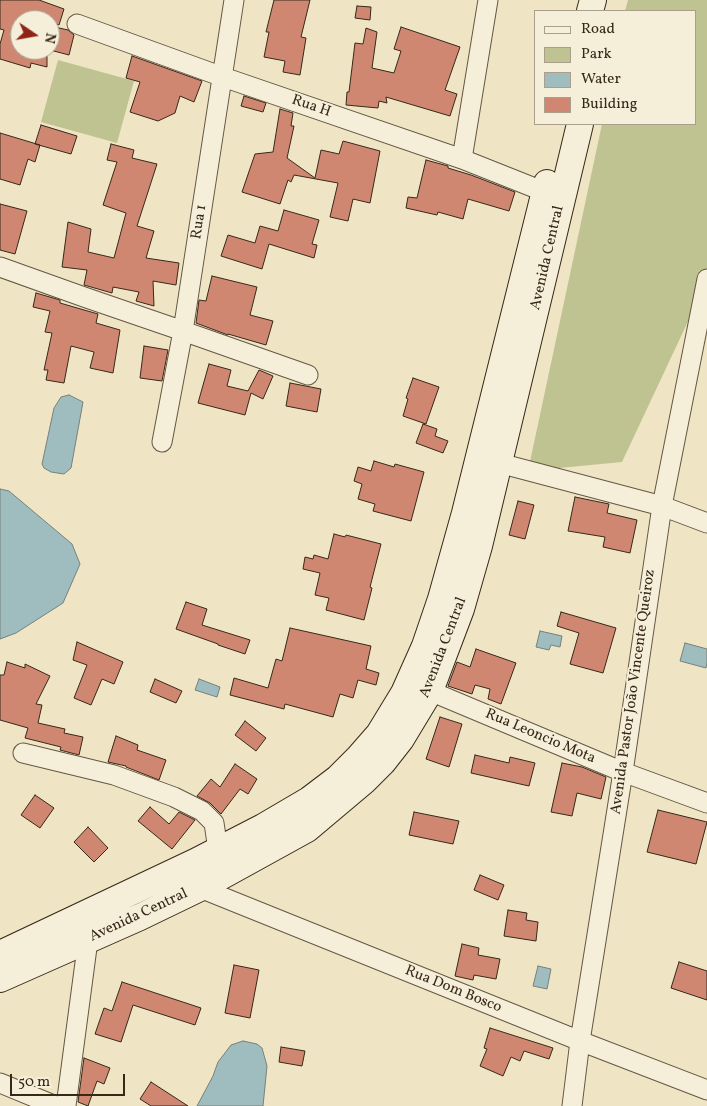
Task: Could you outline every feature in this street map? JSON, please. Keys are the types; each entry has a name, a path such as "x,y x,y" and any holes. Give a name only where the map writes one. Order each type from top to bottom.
{"main road":[{"name":"Avenida Central","path":"0,954 263,827 309,800 338,778 379,734 404,693 426,646 442,599 562,125"},
{"name":"Avenida Central","path":"0,979 140,917 200,888 307,829 364,781 383,762 401,739 430,691 461,609 479,546 580,125"}],"street":[{"name":"Rua 1","path":"162,442 182,331 234,0"},
{"path":"462,160 488,0"},
{"name":"Rua H","path":"77,24 462,160 545,192"},
{"path":"0,267 308,376"},
{"name":"Avenida Pastor João Vincente Queiroz","path":"572,1106 580,1041 623,772 662,506 707,279"},
{"path":"499,463 662,506 707,523"},
{"name":"Rua Leoncio Mota","path":"430,691 623,772 707,803"},
{"path":"24,753 114,774 174,797 202,812 214,823 218,850"},
{"name":"Rua Dom Bosco","path":"200,888 707,1090"},
{"path":"66,1106 88,940"},
{"path":"0,1083 56,1106"}],"green space":[{"path":"628,0 707,0 707,281 622,462 528,471 602,125 697,125 697,10 625,10"},
{"path":"58,60 134,81 117,143 41,122"}],"water":[{"path":"69,395 83,402 71,468 64,474 51,472 44,468 42,464 54,408 61,397"},
{"path":"0,489 9,491 72,544 80,564 63,603 16,633 0,639"},
{"path":"540,631 562,636 560,647 551,645 549,650 536,647"},
{"path":"685,643 707,649 706,668 680,661"},
{"path":"199,679 220,687 217,697 195,690"},
{"path":"538,966 551,969 547,989 533,986"},
{"path":"243,1041 257,1044 262,1048 267,1066 263,1106 197,1106 213,1076 218,1062 231,1045"}],"building":[{"path":"0,0 39,0 64,9 60,22 60,10 10,10 10,60 47,60 47,67 31,63 30,68 0,59 0,44 4,30 0,29"},
{"path":"274,0 310,0 301,37 306,38 300,75 283,72 285,61 264,57 269,32 266,32"},
{"path":"357,6 371,7 370,20 355,18"},
{"path":"401,27 460,47 445,90 457,94 450,116 386,97 387,103 379,101 378,108 346,105 355,43 363,44 366,28 377,32 372,68 394,73 401,51 394,49"},
{"path":"60,28 68,30 74,35 69,55 60,53"},
{"path":"132,56 202,81 194,102 180,96 175,113 158,121 130,112 140,82 126,78"},
{"path":"244,96 266,103 263,112 241,106"},
{"path":"280,109 293,113 291,126 294,126 287,158 315,178 321,150 339,154 343,141 380,151 370,203 353,199 348,221 330,217 338,183 294,175 291,182 288,180 280,204 242,192 255,154 273,152"},
{"path":"41,125 77,136 71,154 35,144"},
{"path":"0,133 40,145 35,162 28,159 20,185 0,179"},
{"path":"111,144 134,150 132,158 157,164 137,226 154,231 146,258 179,263 176,285 153,281 154,306 136,301 139,292 113,287 112,293 84,285 87,270 62,267 68,222 91,229 88,252 114,258 126,213 103,205 117,162 107,160"},
{"path":"426,160 448,166 448,168 515,192 509,211 468,199 463,219 438,212 437,215 406,208 408,197 417,198"},
{"path":"0,204 27,211 15,254 0,250"},
{"path":"284,210 319,220 312,244 317,245 314,258 269,244 262,269 221,256 228,235 255,243 260,226 278,231"},
{"path":"212,276 257,287 250,315 273,321 266,345 228,335 196,323 199,300 206,301"},
{"path":"36,293 60,300 60,303 98,314 96,323 120,330 113,373 90,368 94,352 71,346 64,383 46,380 48,370 44,370 52,333 45,332 50,311 33,307"},
{"path":"144,346 168,350 162,381 140,378"},
{"path":"209,364 231,370 227,386 248,391 259,370 273,376 263,399 251,393 245,415 198,403"},
{"path":"413,378 439,387 426,424 403,416 408,399 406,398"},
{"path":"290,383 321,389 317,412 286,406"},
{"path":"423,424 437,429 435,436 448,441 443,453 416,443"},
{"path":"374,461 394,467 395,464 424,472 411,521 373,511 375,504 358,499 362,484 354,481 358,467 371,471"},
{"path":"575,497 609,504 607,513 637,520 630,553 603,547 605,537 568,531"},
{"path":"518,501 534,505 525,539 509,535"},
{"path":"334,534 345,537 346,535 381,544 364,620 326,610 329,598 315,595 320,573 303,569 305,557 313,559 314,555 328,559"},
{"path":"186,602 207,609 202,625 250,640 245,654 176,629"},
{"path":"561,612 616,628 603,673 570,664 579,633 557,626"},
{"path":"290,628 371,646 366,669 379,673 376,685 358,680 353,698 340,694 333,717 285,704 284,709 230,695 234,678 268,688 276,659 282,661"},
{"path":"77,642 123,662 114,684 102,679 91,705 74,698 87,665 73,660"},
{"path":"476,649 516,663 501,704 488,699 490,689 475,685 472,694 448,686 457,662 470,667"},
{"path":"7,662 25,668 25,664 50,676 36,704 42,705 38,723 65,729 64,733 83,737 79,755 60,750 61,747 25,738 28,728 0,720 0,675 4,675"},
{"path":"155,679 182,691 176,703 150,692"},
{"path":"440,717 462,724 449,767 426,759"},
{"path":"245,721 266,738 256,751 235,735"},
{"path":"116,736 138,745 137,750 166,760 159,780 126,766 108,762"},
{"path":"475,755 509,763 510,757 535,763 529,786 471,773"},
{"path":"562,763 582,767 606,777 601,799 577,793 572,816 551,812"},
{"path":"235,764 257,779 248,794 240,789 221,814 210,803 197,796 211,779 220,787"},
{"path":"35,795 54,808 40,828 21,815"},
{"path":"150,807 169,824 179,812 195,820 172,849 138,821"},
{"path":"658,810 707,822 696,864 647,852"},
{"path":"414,812 459,821 453,844 409,835"},
{"path":"88,827 108,848 94,862 74,842"},
{"path":"480,875 504,885 498,900 474,890"},
{"path":"508,910 527,913 526,920 538,922 536,941 504,936"},
{"path":"462,944 479,948 478,955 500,959 496,979 474,975 473,980 455,976"},
{"path":"679,962 707,971 707,1000 671,988"},
{"path":"234,965 259,970 250,1018 225,1013"},
{"path":"122,982 201,1008 195,1025 133,1005 121,1042 95,1034 104,1008 112,1011"},
{"path":"490,1028 553,1048 549,1059 524,1051 520,1061 511,1057 503,1076 480,1066 487,1049 484,1048"},
{"path":"281,1047 305,1051 302,1066 279,1062"},
{"path":"84,1058 110,1068 104,1084 97,1081 88,1106 78,1102"},
{"path":"151,1082 188,1106 151,1106 140,1099"}]}
